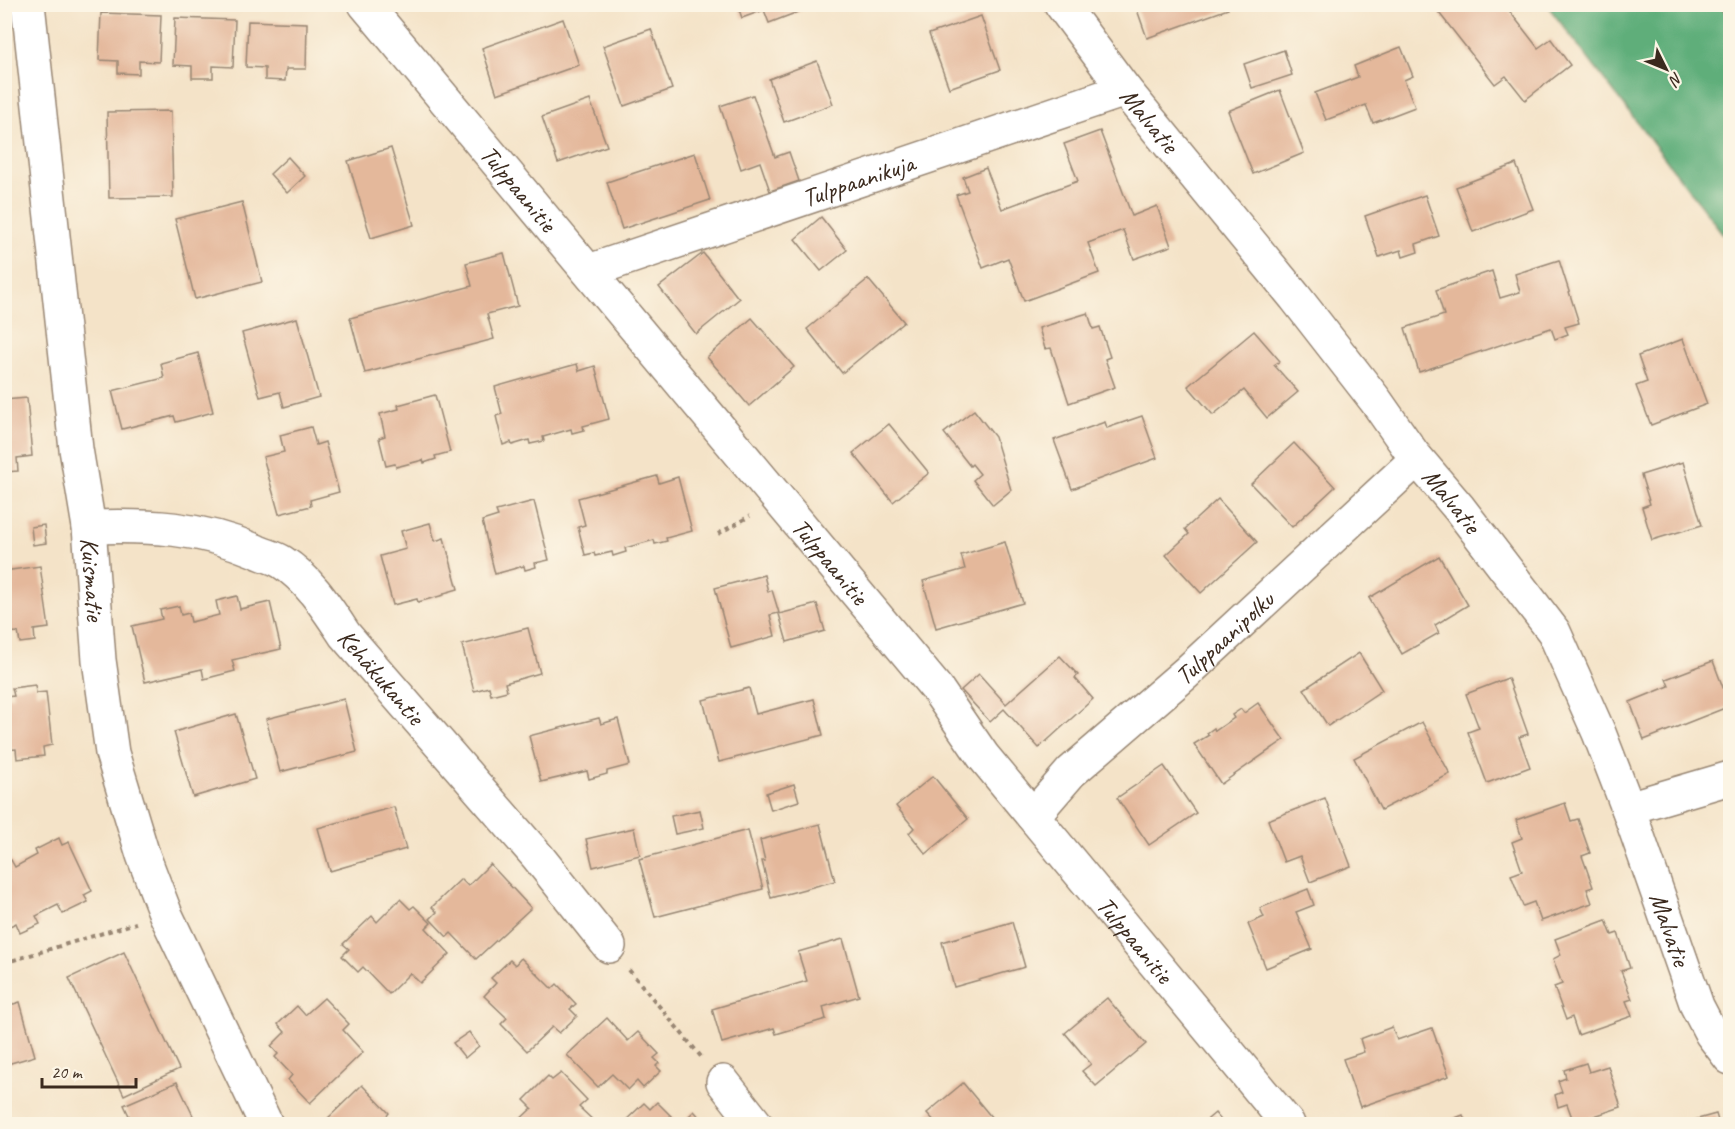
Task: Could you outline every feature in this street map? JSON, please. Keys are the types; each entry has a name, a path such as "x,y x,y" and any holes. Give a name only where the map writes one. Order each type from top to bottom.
{"street":[{"name":"Kuismatie","path":"28,4 76,449 89,526 99,660 112,753 143,855 166,915 266,1125"},
{"name":"Tulppaanitie","path":"365,4 937,689 983,756 1288,1125"},
{"name":"Malvatie","path":"1062,4 1125,90 1295,297 1376,401 1417,459 1459,508 1554,632 1599,733 1628,808 1697,1006 1711,1034 1731,1058"},
{"name":"Tulppaanikuja","path":"589,271 1125,90"},
{"name":"Tulppaanipolku","path":"1033,816 1071,772 1186,673 1417,459"},
{"name":"Kehäkukantie","path":"89,526 189,530 244,546 281,562 318,594 345,634 464,775 531,849 609,946"},
{"path":"1628,808 1731,778"},
{"path":"723,1082 756,1125"}],"path":[{"path":"1715,4 1731,19"},
{"path":"4,963 145,920"},
{"path":"609,946 723,1082"}],"green space":[{"path":"1547,5 1730,5 1730,243"}],"building":[{"path":"737,4 800,4 803,10 769,23 764,10 742,18"},
{"path":"1135,4 1227,4 1228,9 1147,38"},
{"path":"1442,4 1504,4 1538,48 1551,39 1570,65 1525,100 1506,76 1495,84 1436,9"},
{"path":"101,13 161,15 159,62 139,61 139,74 118,73 118,61 99,60"},
{"path":"981,16 1000,70 949,88 929,34"},
{"path":"175,18 235,20 233,67 213,66 213,78 192,78 192,66 173,65"},
{"path":"563,19 579,65 497,94 482,48"},
{"path":"248,21 307,23 306,69 286,69 285,81 265,80 265,68 246,67"},
{"path":"651,29 672,89 624,106 603,46"},
{"path":"1401,47 1413,76 1404,80 1415,107 1373,123 1366,105 1326,120 1315,93 1358,77 1354,66"},
{"path":"1284,50 1292,75 1252,88 1244,64"},
{"path":"817,61 833,104 784,122 769,79"},
{"path":"1280,90 1304,153 1253,174 1228,111"},
{"path":"753,95 775,157 789,152 799,181 770,191 760,162 741,169 720,106"},
{"path":"590,100 607,146 558,163 542,117"},
{"path":"171,111 173,197 109,198 107,112"},
{"path":"1100,131 1132,216 1157,206 1171,246 1134,259 1123,230 1088,243 1099,273 1024,301 1008,258 983,268 956,195 968,191 963,177 986,168 1002,209 1078,181 1064,144"},
{"path":"391,148 414,225 371,238 348,161"},
{"path":"695,153 710,200 622,229 607,182"},
{"path":"288,157 305,176 287,193 270,174"},
{"path":"1516,164 1533,209 1473,232 1456,187"},
{"path":"1425,195 1439,236 1416,244 1418,252 1403,257 1401,250 1379,257 1365,216"},
{"path":"242,202 262,282 195,299 175,219"},
{"path":"821,217 847,250 821,271 795,239"},
{"path":"504,253 518,306 487,314 494,339 365,373 350,318 472,286 466,263"},
{"path":"703,253 739,299 696,334 659,287"},
{"path":"1559,260 1579,323 1565,327 1568,334 1555,339 1551,328 1419,372 1405,328 1444,315 1436,290 1492,271 1500,298 1520,292 1515,274"},
{"path":"868,279 904,322 842,373 807,329"},
{"path":"1088,313 1093,329 1100,327 1110,357 1105,359 1115,387 1069,403 1051,348 1045,349 1039,328"},
{"path":"297,318 319,397 284,407 280,392 260,397 242,333"},
{"path":"752,318 794,367 749,406 707,357"},
{"path":"1254,331 1280,361 1274,365 1298,392 1267,418 1244,390 1213,415 1188,386"},
{"path":"1683,339 1707,404 1651,425 1636,386 1647,382 1638,356"},
{"path":"198,353 213,412 176,422 174,416 122,429 112,391 164,378 161,363"},
{"path":"577,364 579,371 595,366 609,419 583,426 584,430 572,433 571,429 543,437 544,441 530,444 529,440 503,445 496,416 502,414 495,387"},
{"path":"435,395 450,452 435,456 436,459 424,463 423,460 396,467 395,464 386,466 379,438 385,436 380,414 399,409 398,405"},
{"path":"27,398 32,456 17,458 18,471 4,472 4,400"},
{"path":"974,410 995,437 1011,490 993,505 973,480 980,474 972,464 970,466 944,433"},
{"path":"1142,416 1157,458 1072,489 1054,440 1105,422 1107,428"},
{"path":"889,424 929,473 893,502 853,453"},
{"path":"311,427 316,445 325,442 339,492 310,500 311,506 279,514 263,457 284,452 280,435"},
{"path":"1294,443 1335,487 1292,527 1251,484"},
{"path":"1683,462 1702,525 1652,540 1642,507 1650,504 1641,475"},
{"path":"657,476 659,483 678,477 692,531 666,538 667,541 655,544 654,540 625,548 626,552 613,556 612,552 595,556 594,553 585,555 578,527 585,525 578,498"},
{"path":"1218,499 1257,542 1201,593 1166,555 1189,534 1185,529"},
{"path":"534,501 549,560 535,563 536,567 525,570 524,566 495,574 482,521 498,516 496,511"},
{"path":"430,523 435,541 444,538 458,589 418,602 417,599 393,605 380,556 406,549 401,531"},
{"path":"44,525 46,543 33,545 31,527"},
{"path":"1005,542 1023,603 936,628 923,581 965,569 961,555"},
{"path":"1439,556 1468,605 1435,625 1439,633 1402,654 1369,598"},
{"path":"40,566 49,628 34,630 35,641 20,643 18,632 4,633 4,571"},
{"path":"764,575 768,592 772,590 779,613 770,615 775,636 731,648 715,588"},
{"path":"237,596 240,609 270,602 281,649 232,660 235,671 204,679 202,669 145,682 132,626 162,619 160,610 179,606 181,615 189,613 191,622 219,615 216,601"},
{"path":"817,604 825,631 787,642 779,614"},
{"path":"528,628 540,673 505,683 507,691 491,695 489,687 474,691 462,645"},
{"path":"1359,653 1382,690 1328,726 1304,689"},
{"path":"1060,656 1078,675 1075,678 1093,699 1039,748 1004,709 990,722 961,690 979,674 1006,704"},
{"path":"1713,661 1730,706 1644,740 1630,702 1669,686 1666,679"},
{"path":"1508,678 1528,734 1519,737 1530,767 1487,783 1468,732 1479,728 1466,694"},
{"path":"35,685 36,693 46,692 52,745 43,747 44,756 17,759 16,749 4,750 4,697 14,696 12,688"},
{"path":"749,688 756,714 814,699 823,735 719,762 703,700"},
{"path":"344,699 357,752 280,772 266,719"},
{"path":"1258,703 1284,740 1221,784 1194,744 1209,735 1207,733 1214,728 1215,731 1234,718 1232,715 1241,709 1244,713"},
{"path":"236,714 255,779 193,797 174,732"},
{"path":"599,718 601,724 618,719 630,765 589,779 587,771 541,782 529,736"},
{"path":"1422,722 1450,774 1381,810 1354,758"},
{"path":"1164,766 1196,813 1149,845 1117,798"},
{"path":"933,776 968,819 926,854 909,833 914,828 896,806"},
{"path":"794,784 799,801 771,810 766,793"},
{"path":"1325,798 1351,866 1310,882 1300,856 1284,862 1268,820"},
{"path":"1565,803 1571,821 1578,819 1590,853 1582,856 1593,887 1587,889 1592,903 1541,921 1534,902 1523,906 1511,875 1522,871 1512,842 1522,838 1516,820"},
{"path":"394,807 406,849 330,871 318,828"},
{"path":"700,810 704,828 675,834 671,816"},
{"path":"820,824 835,881 771,898 762,861 765,861 760,840"},
{"path":"634,828 640,855 593,867 586,839"},
{"path":"748,830 763,889 655,917 639,859"},
{"path":"59,838 62,845 69,842 92,891 84,895 88,902 63,914 58,905 36,916 40,924 20,933 16,923 4,929 4,863 11,860 15,867 37,855 35,850"},
{"path":"490,864 531,908 476,959 451,933 447,937 430,919 437,912 432,907 461,879 468,886"},
{"path":"1308,889 1314,905 1296,912 1312,949 1266,968 1248,924 1264,917 1260,908"},
{"path":"400,899 410,909 414,906 431,923 426,928 450,954 420,983 410,973 389,994 363,967 358,972 342,956 349,949 343,944 372,916 377,922"},
{"path":"1606,920 1612,935 1618,933 1630,968 1621,971 1632,999 1626,1001 1632,1016 1578,1035 1572,1017 1566,1020 1554,987 1562,984 1553,959 1561,955 1555,939"},
{"path":"1012,922 1025,967 954,987 942,942"},
{"path":"843,939 859,996 823,1007 826,1019 776,1034 774,1028 722,1043 712,1009 807,981 798,952"},
{"path":"124,952 179,1069 124,1095 69,978"},
{"path":"521,958 552,989 557,984 576,1004 570,1009 577,1016 559,1033 552,1027 527,1051 501,1024 507,1018 484,996 496,983 491,978 510,960 515,965"},
{"path":"324,998 349,1024 343,1030 363,1052 310,1103 288,1080 292,1075 275,1057 278,1054 271,1046 285,1032 278,1024 297,1006 305,1015"},
{"path":"1107,998 1146,1044 1096,1086 1082,1071 1091,1064 1065,1033"},
{"path":"20,1002 35,1056 4,1065 4,1007"},
{"path":"607,1018 628,1041 638,1032 659,1054 654,1058 659,1063 656,1066 661,1071 643,1088 637,1081 628,1090 612,1074 598,1087 567,1055"},
{"path":"1392,1027 1397,1040 1432,1028 1449,1076 1360,1107 1343,1059 1364,1052 1360,1039"},
{"path":"469,1032 479,1046 465,1058 453,1043"},
{"path":"1586,1063 1589,1072 1608,1066 1621,1107 1574,1123 1567,1104 1558,1107 1555,1095 1562,1092 1558,1081 1566,1078 1564,1070"},
{"path":"561,1073 587,1100 579,1107 597,1124 515,1124 532,1108 524,1100 548,1076 552,1080"},
{"path":"177,1082 197,1124 133,1124 124,1105"},
{"path":"963,1083 997,1124 937,1124 927,1113"},
{"path":"362,1085 389,1113 385,1118 391,1124 322,1124"},
{"path":"657,1102 679,1124 622,1124 644,1103 650,1109"},
{"path":"694,1111 704,1122 702,1124 681,1124"},
{"path":"1215,1113 1224,1124 1202,1124"},
{"path":"1716,1114 1719,1124 1680,1124"},
{"path":"1463,1115 1467,1124 1440,1124"}]}
